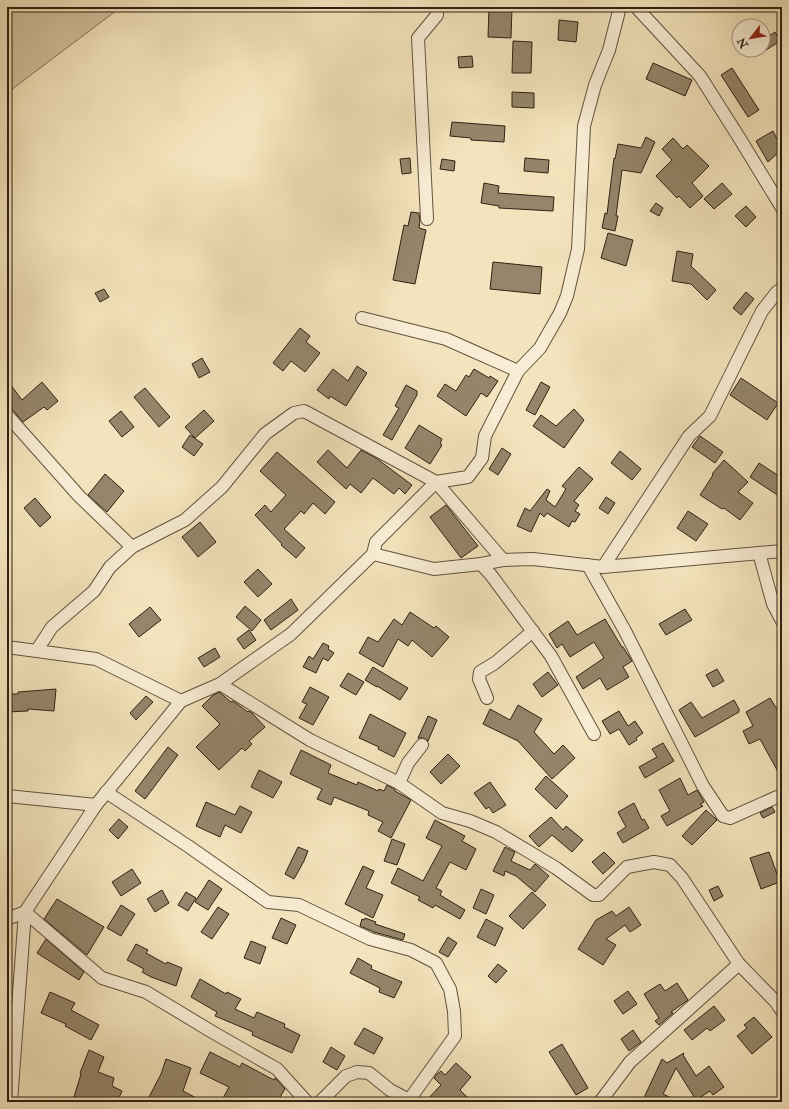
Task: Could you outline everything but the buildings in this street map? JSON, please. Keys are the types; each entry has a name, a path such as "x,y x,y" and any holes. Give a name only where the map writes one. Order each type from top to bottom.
{"street":[{"path":"428,219 418,38 437,15 437,7"},
{"path":"13,1102 25,912 96,805 181,701 220,684 291,634 373,554 376,542 436,482 468,477 482,458 484,436 518,371 540,348 560,313 567,296 578,249 584,126 595,85 609,50 620,7"},
{"path":"636,7 700,76 782,208"},
{"path":"603,567 689,436 710,416 762,311 776,292 782,289"},
{"path":"362,318 446,339 518,371"},
{"path":"37,650 52,627 94,591 110,567 132,547 185,520 222,487 265,434 294,413 304,411 436,482 503,560"},
{"path":"7,414 79,496 132,547"},
{"path":"373,554 434,569 503,560 533,559 603,567 782,551"},
{"path":"759,553 773,604 782,621"},
{"path":"481,564 552,656 594,734"},
{"path":"588,566 625,631 703,786 723,816 730,818 778,797"},
{"path":"487,698 479,679 480,672 495,663 533,631"},
{"path":"7,647 96,659 181,701"},
{"path":"220,684 310,740 399,783 442,813 470,820 496,832 556,868 593,895 599,895 628,867 654,862 670,865 682,878 739,964 775,1001 782,1011"},
{"path":"399,783 408,763 422,745"},
{"path":"106,792 188,846 268,902 299,905 370,940 411,950 436,963 450,989 454,1011 455,1036 409,1101 390,1090 369,1073 357,1072 346,1076 320,1102"},
{"path":"7,796 96,805"},
{"path":"7,919 25,912"},
{"path":"25,912 102,978 146,992 277,1069 307,1102"},
{"path":"600,1102 630,1062 739,964"}],"shaded area":[{"path":"7,7 121,7 7,93"}]}
